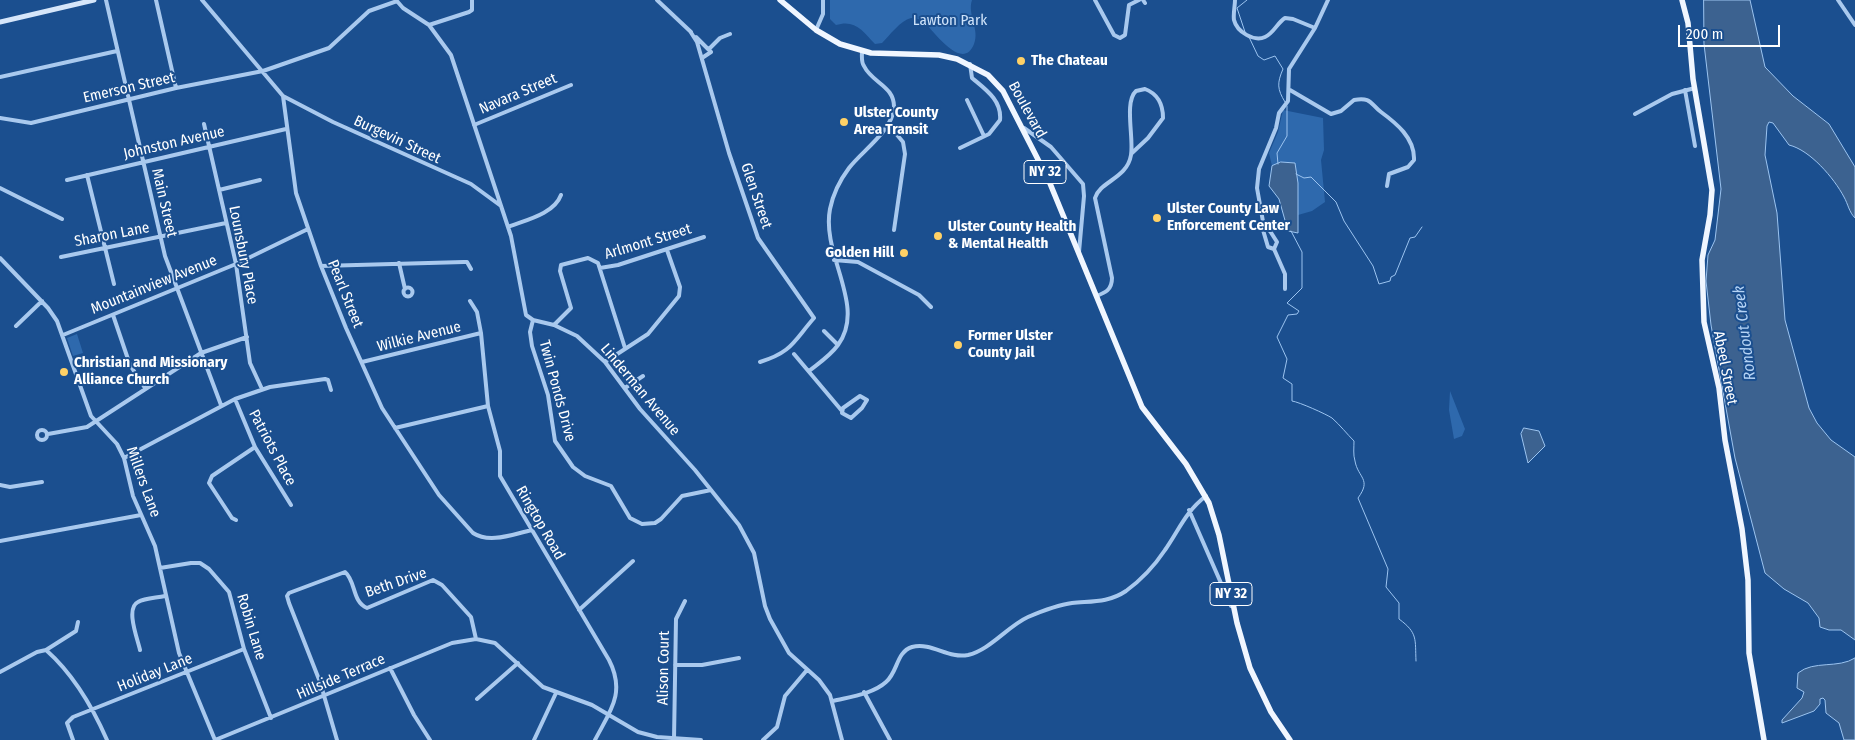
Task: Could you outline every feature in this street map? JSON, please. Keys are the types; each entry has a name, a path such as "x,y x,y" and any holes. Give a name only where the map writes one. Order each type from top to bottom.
{"main road":[{"path":"0,22 94,0"},
{"name":"Abeel Street","path":"1682,0 1688,23 1694,88 1712,190 1710,215 1702,260 1704,322 1719,388 1725,440 1742,529 1748,580 1749,653 1764,740"},
{"name":"Boulevard","path":"784,1 816,30 840,44 862,51 939,55 970,64 988,74 1003,91 1024,128 1049,181 1142,407 1198,482 1206,496"},
{"name":"NY 32","path":"1206,496 1219,534 1250,668 1267,706 1288,740"}],"street":[{"name":"Main Street","path":"106,0 160,236 176,288 221,405"},
{"path":"156,0 176,88"},
{"path":"202,0 283,96"},
{"path":"429,25 468,13 472,10 472,0"},
{"path":"656,0 710,50"},
{"path":"816,30 823,14 823,0"},
{"path":"1094,0 1117,37 1125,35 1129,5 1139,0"},
{"path":"1235,0 1234,20 1246,35 1256,38 1265,37 1285,18 1316,28"},
{"path":"1274,249 1268,247 1263,230 1258,176 1276,128 1279,113 1288,101 1290,90 1287,83 1289,69 1316,28 1328,0"},
{"path":"1838,0 1855,25"},
{"path":"397,1 429,25 451,55 508,227 526,315 533,320"},
{"name":"Emerson Street","path":"0,118 26,123 176,88 263,71 329,48 369,11 397,1"},
{"path":"1849,17 1855,19"},
{"name":"Glen Street","path":"690,31 697,42 729,153 758,238 814,318 789,350 781,356 760,362"},
{"path":"702,58 720,38 730,34"},
{"path":"0,77 117,51"},
{"path":"809,371 838,345 846,330 848,312 829,237 829,218 838,186 849,169 888,124 893,112 894,99 884,85 865,68 862,51"},
{"path":"960,148 984,136 997,126 1000,109 988,91 972,78 970,64"},
{"name":"Navara Street","path":"474,125 570,85"},
{"path":"1635,114 1685,90 1694,88"},
{"path":"1096,296 1111,288 1112,278 1095,198 1100,189 1118,177 1132,154 1148,138 1163,118 1162,106 1158,98 1145,89 1136,91 1130,98 1132,154"},
{"path":"1290,90 1331,114 1342,111 1354,100 1368,100 1400,126 1412,148 1414,160 1408,167 1389,174 1386,186"},
{"path":"1685,90 1695,146"},
{"name":"Pearl Street","path":"283,96 296,193 321,266 382,408 439,495 473,533 479,537 490,539 532,530"},
{"name":"Burgevin Street","path":"283,96 333,122 471,184 500,206"},
{"path":"967,100 984,136"},
{"name":"Lounsbury Place","path":"204,124 236,264 250,363 262,389"},
{"path":"888,124 903,142 905,154 894,230"},
{"path":"1024,128 1051,147 1083,184 1084,196 1079,255"},
{"name":"Johnston Avenue","path":"67,180 286,129"},
{"path":"87,175 114,284"},
{"path":"219,190 260,180"},
{"path":"0,188 62,219"},
{"path":"508,227 550,210 558,204 561,195"},
{"name":"Sharon Lane","path":"61,257 226,223"},
{"path":"1264,227 1270,231 1277,242 1274,249 1285,274 1285,289"},
{"name":"Mountainview Avenue","path":"62,335 236,264 308,229"},
{"name":"Arlmont Street","path":"600,268 618,265 704,237"},
{"path":"604,362 648,334 680,293 668,250"},
{"name":"Millers Lane","path":"0,258 42,302 57,321 86,405 94,421 117,444 124,458 133,496 155,546 179,653 215,740"},
{"path":"554,325 571,308 560,271 561,265 588,258 598,263 625,348"},
{"path":"834,260 858,262 919,295 931,307"},
{"path":"321,266 464,262 471,269"},
{"path":"399,263 405,289"},
{"name":"Ringtop Road","path":"470,301 477,312 481,333 488,406 500,451 500,476 614,673 617,691 609,714 594,740"},
{"path":"16,326 42,302"},
{"path":"113,314 130,365 145,388"},
{"name":"Linderman Avenue","path":"533,320 554,325 576,336 604,362 646,416 739,525 751,547 758,566 765,606 774,628 789,653 819,680 832,699 842,740"},
{"name":"Twin Ponds Drive","path":"533,320 530,332 532,346 548,395 555,441 573,467 585,476 611,486 630,518 642,524 655,523 661,519 682,496 711,490"},
{"path":"824,331 838,345"},
{"name":"Wilkie Avenue","path":"362,362 481,333"},
{"path":"48,434 82,429 201,353 247,337"},
{"path":"794,354 844,415 851,418 862,408 866,400 856,397 842,411"},
{"path":"625,388 643,376"},
{"path":"124,458 221,405 262,389 325,379 328,381 331,390"},
{"name":"Patriots Place","path":"235,399 255,447 291,505"},
{"path":"395,428 488,406"},
{"path":"236,520 232,518 209,483 212,476 255,447"},
{"path":"0,485 10,487 42,482"},
{"path":"832,699 864,692 886,682 893,674 902,654 910,648 923,646 956,655 969,655 1031,616 1064,604 1107,600 1124,592 1161,556 1189,510 1206,496"},
{"path":"1189,510 1202,543 1236,614"},
{"path":"0,541 141,515"},
{"path":"579,610 633,561"},
{"name":"Robin Lane","path":"160,568 191,563 200,564 209,569 232,599 244,649 271,718"},
{"name":"Beth Drive","path":"325,696 289,604 288,594 345,572 350,576 360,604 366,608 433,580 442,585 471,617 475,625 476,639"},
{"path":"140,650 132,613 133,606 138,602 165,596"},
{"name":"Alison Court","path":"674,738 676,619 685,600"},
{"path":"0,672 37,652 46,650 76,631 78,622"},
{"path":"476,639 499,645 535,681 556,693 578,700 609,714 641,733 701,740"},
{"name":"Hillside Terrace","path":"215,740 452,643 476,639"},
{"name":"Holiday Lane","path":"73,740 66,723 73,717 244,649"},
{"path":"46,650 93,710 107,740"},
{"path":"675,665 702,665 739,658"},
{"path":"477,699 518,664"},
{"path":"390,668 414,716 430,740"},
{"path":"763,740 774,731 779,723 785,696 807,670"},
{"path":"864,692 890,740"},
{"path":"534,740 556,693"},
{"path":"325,696 337,740"}],"green space":[{"name":"Lawton Park","path":"830,0 972,0 971,11 976,33 974,44 969,52 962,54 947,46 922,20 911,18 899,25 882,43 875,44 854,25 836,25 830,19"},
{"path":"1283,110 1323,118 1324,150 1321,160 1325,202 1312,211 1298,215 1295,164 1281,162 1272,166 1269,153 1278,132"},
{"path":"77,334 83,353 73,356 67,338"},
{"path":"1450,391 1465,429 1462,436 1454,439 1449,410"}],"water":[{"name":"Rondout Creek","path":"1704,0 1750,0 1765,67 1793,96 1829,124 1855,167 1855,218 1840,190 1821,166 1805,153 1789,145 1773,123 1769,122 1767,126 1765,155 1777,213 1785,320 1809,408 1817,423 1831,440 1855,457 1855,640 1841,630 1829,630 1820,627 1819,618 1808,603 1784,589 1765,573 1735,458 1711,325 1706,281 1708,255 1715,240 1721,189 1704,44"},
{"path":"1281,162 1295,163 1298,183 1298,233 1288,231 1279,199 1269,186 1272,166"},
{"path":"1524,428 1539,431 1545,446 1528,463 1521,434"},
{"path":"1855,658 1855,740 1844,740 1839,723 1826,713 1825,700 1823,698 1820,699 1820,704 1814,711 1782,723 1782,720 1802,698 1804,692 1797,688 1798,673 1811,667 1841,663"}],"waterway":[{"path":"1245,32 1237,8 1247,0"},
{"path":"1249,37 1258,56 1264,60 1275,56 1283,69 1279,86 1280,93 1285,102"},
{"path":"1278,164 1277,153 1287,136 1287,106"},
{"path":"1296,174 1304,178 1311,177 1336,202 1344,221 1373,266 1379,284 1390,281 1391,277 1395,275 1410,238 1415,237 1422,227"},
{"path":"1291,231 1302,252 1302,288 1287,303 1299,311 1297,314 1288,315 1277,337 1287,359 1283,378 1292,384 1292,401 1332,418 1354,441 1354,459 1364,482 1364,487 1358,498 1388,569 1386,587 1399,603 1399,619 1410,628 1414,637 1416,661"}],"place":[{"name":"The Chateau","path":"1021,61"},
{"name":"Ulster County Area Transit","path":"844,122"},
{"name":"Ulster County Law Enforcement Center","path":"1157,218"},
{"name":"Ulster County Health & Mental Health","path":"938,236"},
{"name":"Golden Hill","path":"904,253"},
{"name":"Former Ulster County Jail","path":"958,345"},
{"name":"Christian and Missionary Alliance Church","path":"64,372"}]}
